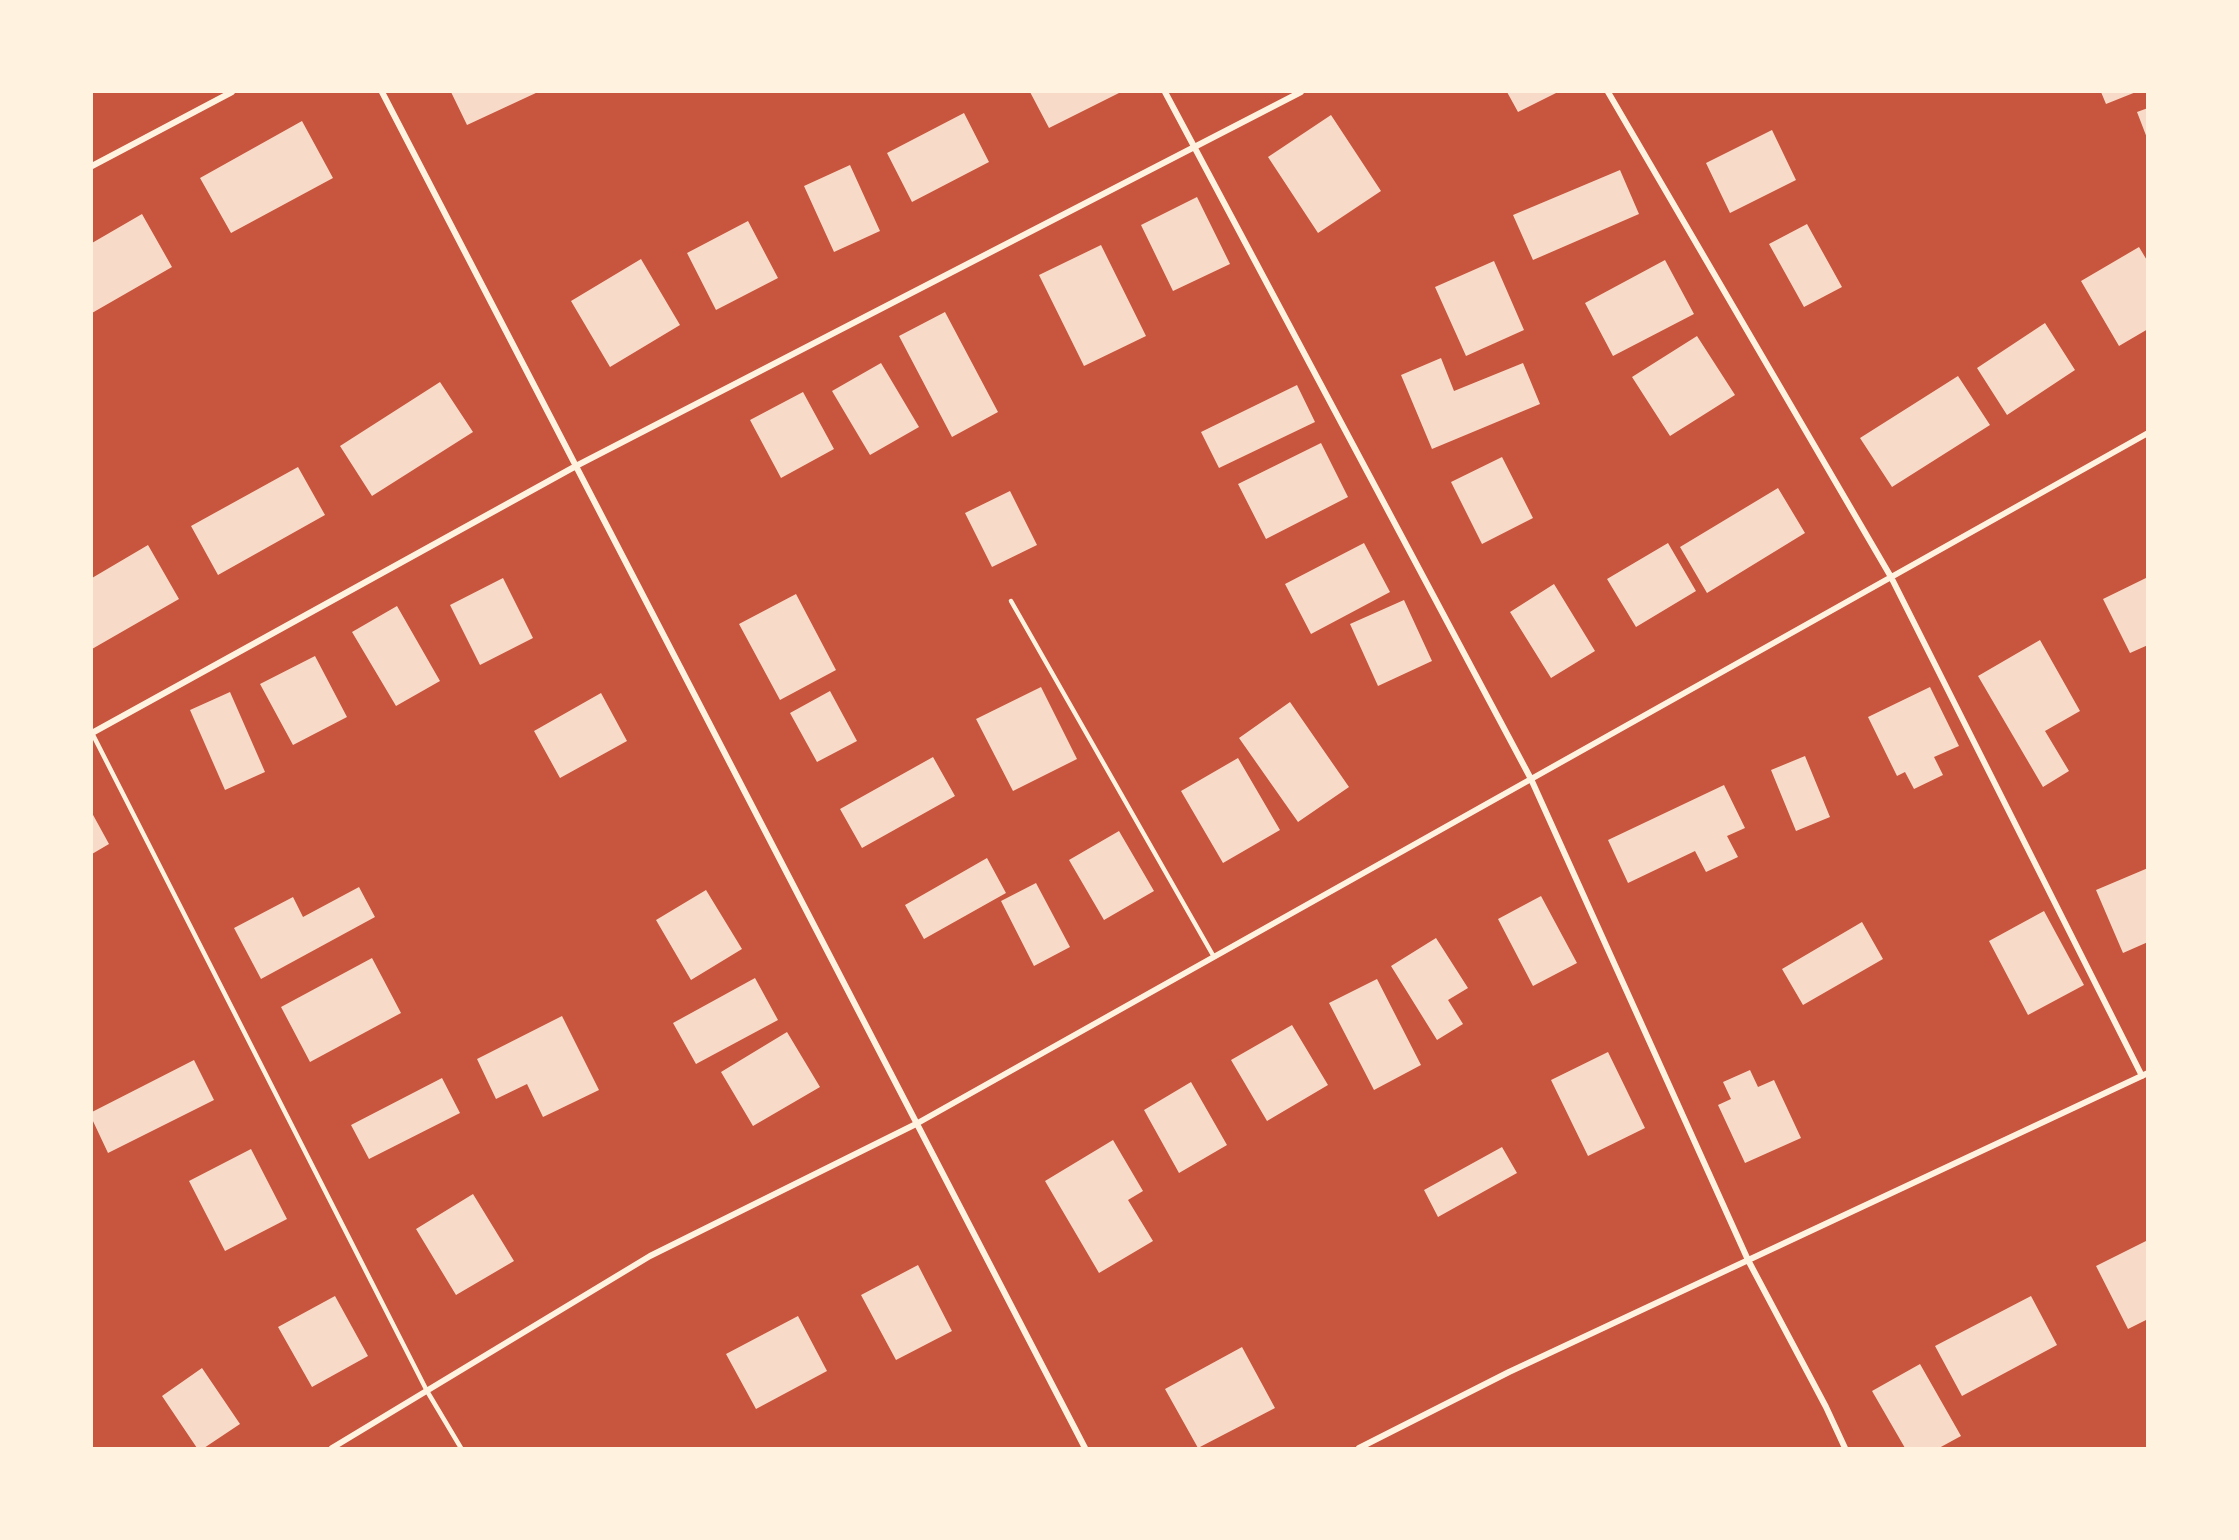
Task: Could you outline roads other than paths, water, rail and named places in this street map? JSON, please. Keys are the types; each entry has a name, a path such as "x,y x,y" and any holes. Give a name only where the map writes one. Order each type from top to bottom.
{"street":[{"path":"92,166 232,92"},
{"path":"382,92 1085,1449"},
{"path":"1165,92 1531,779 1748,1260 1826,1407 1845,1449"},
{"path":"92,733 576,466 1301,92"},
{"path":"1359,1449 1509,1372 2145,1075 1891,577 1608,92"},
{"path":"332,1449 650,1256 916,1124 2148,433"}],"lane":[{"path":"1011,601 1214,957"},
{"path":"92,733 427,1391 461,1449"}]}
